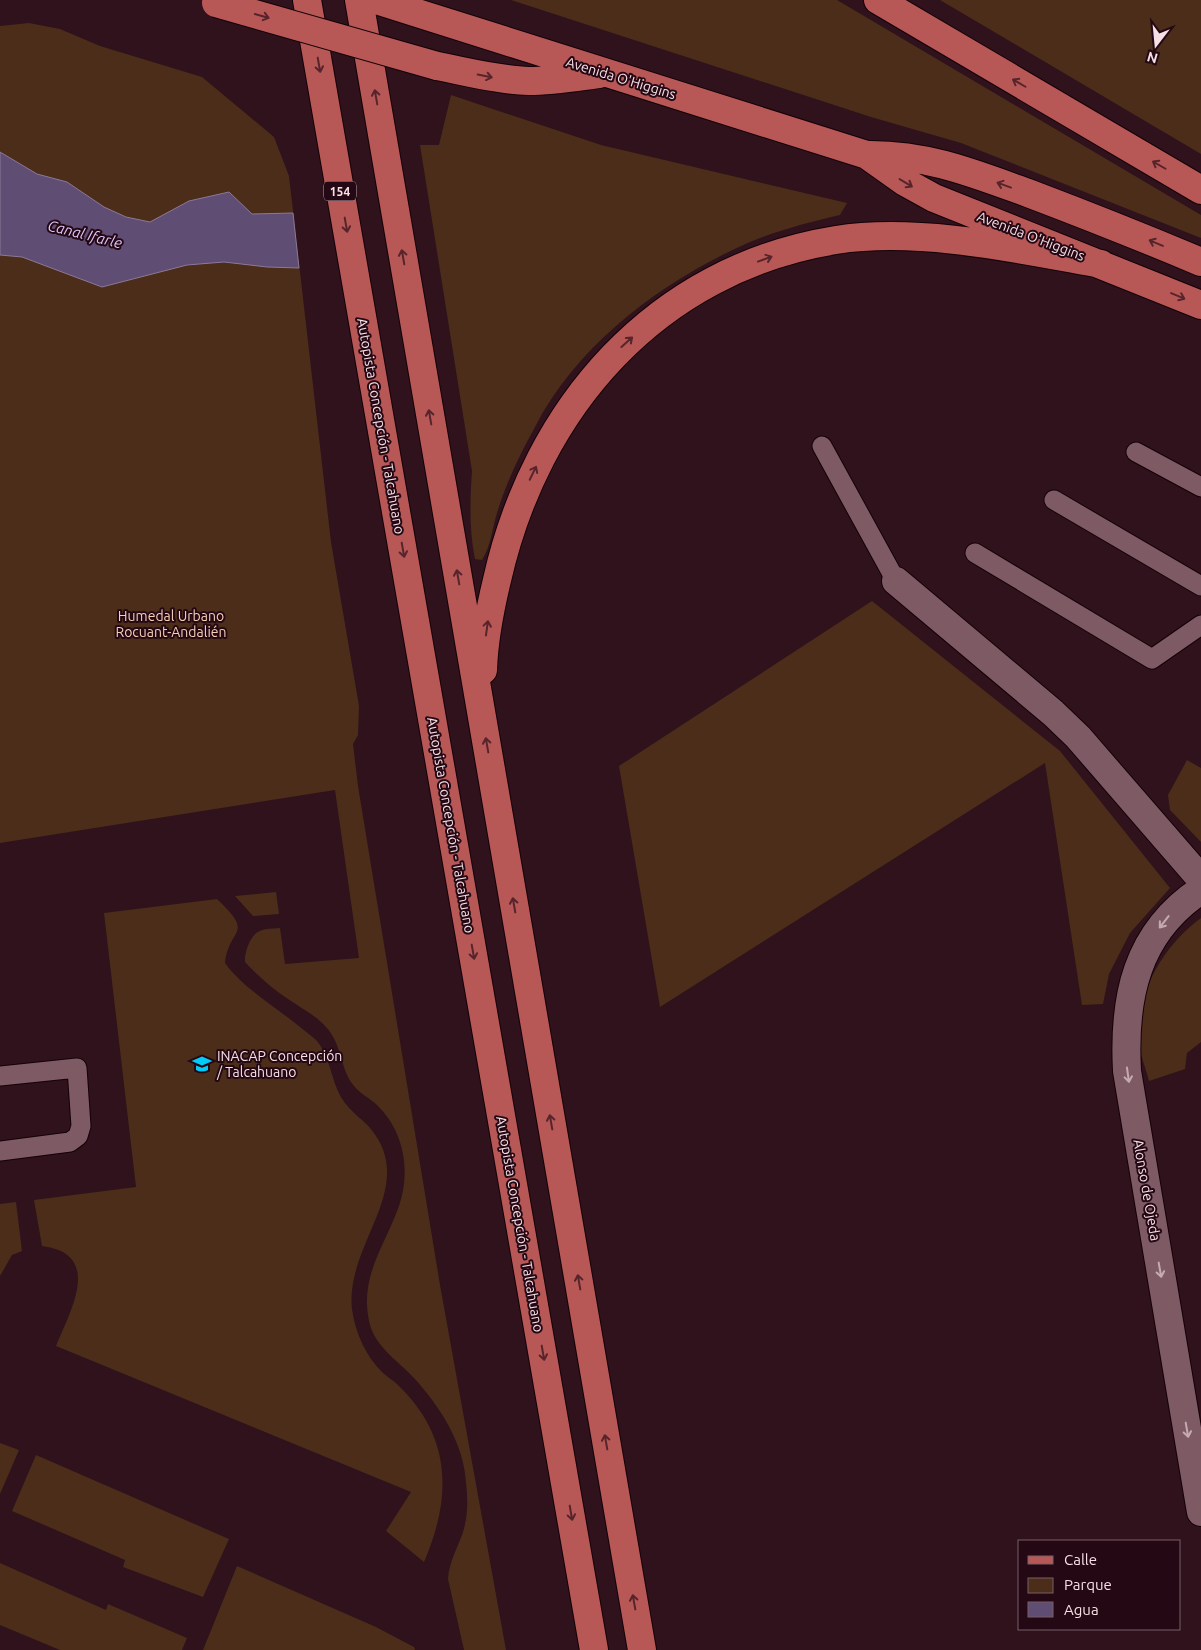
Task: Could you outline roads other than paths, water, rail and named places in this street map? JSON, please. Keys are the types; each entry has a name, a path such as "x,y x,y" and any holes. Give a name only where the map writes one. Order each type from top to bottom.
{"main road":[{"name":"Autopista Concepción - Talcahuano","path":"307,0 594,1650"},
{"path":"878,0 1201,190"},
{"path":"211,1 437,66 499,79 558,80 606,73"},
{"path":"366,5 481,712 642,1650"},
{"name":"Avenida O'Higgins","path":"366,5 429,17 867,155 918,157 948,165 1100,220 1201,262"},
{"name":"Avenida O'Higgins","path":"867,155 905,182 934,198 1201,305"},
{"path":"481,712 483,660 490,609 502,558 529,482 546,446 569,408 596,374 626,343 659,315 692,293 728,274 764,259 802,247 837,240 908,236 1022,250 1101,264"}],"street":[{"path":"896,581 1072,731 1201,879"},
{"name":"Alonso de Ojeda","path":"1201,890 1170,915 1143,954 1128,1007 1125,1039 1127,1071 1201,1512"}],"lane":[{"path":"822,446 896,581"},
{"path":"1136,452 1201,487"},
{"path":"1054,500 1201,586"},
{"path":"976,553 1152,659 1201,625"},
{"path":"0,1076 77,1068 81,1126 78,1136 70,1142 0,1151"}],"water":[{"name":"Canal Ifarle","path":"0,152 37,174 67,182 104,207 126,217 150,222 189,201 229,192 252,214 293,213 299,268 267,267 224,262 187,265 102,287 22,257 0,255"}],"place":[{"name":"INACAP Concepción / Talcahuano","path":"202,1064"}],"park label":[{"name":"Humedal Urbano Rocuant-Andalién","path":"171,624"}]}
